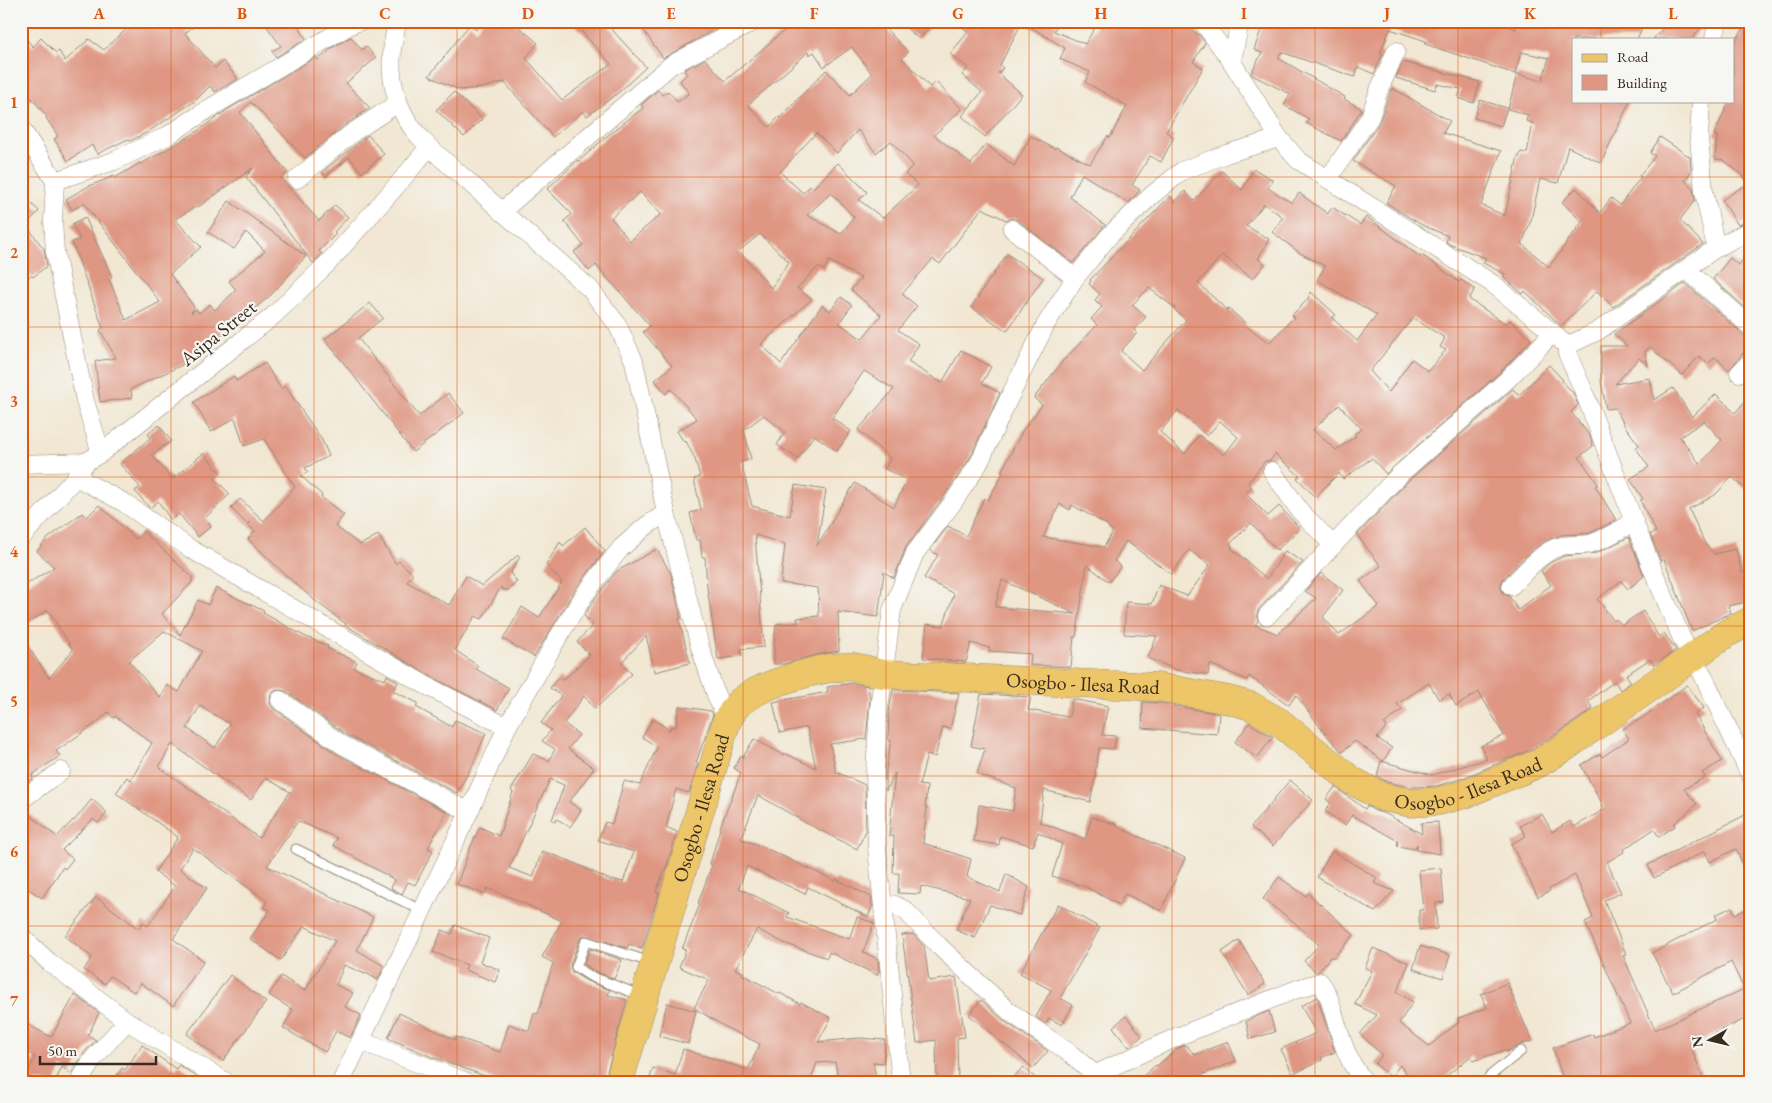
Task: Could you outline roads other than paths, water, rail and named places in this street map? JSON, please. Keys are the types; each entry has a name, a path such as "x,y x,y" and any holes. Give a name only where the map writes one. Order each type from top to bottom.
{"main road":[{"name":"Osogbo - Ilesa Road","path":"619,1082 728,720 738,704 752,694 776,682 825,670 852,667 883,674 1158,687 1228,700 1251,706 1279,722 1351,780 1382,797 1411,804 1439,801 1465,794 1537,764 1567,746 1726,633 1751,621"}],"street":[{"path":"55,181 114,161 167,136 210,108 343,29 361,21"},
{"path":"398,21 392,40 391,76 398,103 411,127 429,147 590,289 617,324 634,360 666,513 700,647 716,695 728,720"},
{"path":"501,212 671,65 755,21"},
{"path":"1202,21 1232,62 1279,138 1298,160 1493,284 1567,346 1567,353 1682,639 1703,675 1751,777"},
{"path":"1232,62 1240,21"},
{"path":"1714,38 1718,21"},
{"path":"1328,179 1370,117 1379,90 1396,51"},
{"path":"1701,102 1699,138 1704,192 1716,248"},
{"path":"297,179 352,133 398,103"},
{"path":"21,128 55,181 53,221 55,252 85,401 101,453"},
{"path":"901,1082 877,848 875,772 878,708 892,610 914,553 954,502 980,463 1009,398 1046,324 1075,278 1109,236 1152,195 1182,171 1226,154 1279,138"},
{"name":"Asipa Street","path":"21,538 76,477 86,462 101,453 273,316 328,263 400,183 429,147"},
{"path":"1012,229 1075,278"},
{"path":"1567,346 1598,331 1716,248 1751,230"},
{"path":"1687,270 1751,327"},
{"path":"1267,616 1400,474 1507,380 1553,333"},
{"path":"21,464 86,462"},
{"path":"1272,471 1300,512 1333,545"},
{"path":"76,477 123,502 189,548 418,681 507,727"},
{"path":"341,1082 469,812 507,727 585,594 621,548 646,526 666,513"},
{"path":"1511,586 1536,561 1551,550 1560,546 1569,547 1593,543 1634,522"},
{"path":"280,700 341,744 469,812"},
{"path":"21,800 62,771"},
{"path":"883,907 895,905 905,910 939,946 1010,1012 1100,1078 1180,1036 1297,989 1320,982 1327,990 1355,1078"},
{"path":"21,936 49,962 128,1020 226,1082"},
{"path":"79,1082 93,1059 128,1020"},
{"path":"361,1041 466,1082"}],"lane":[{"path":"296,849 421,910"},
{"path":"645,997 590,976 576,966 586,941 655,964"},
{"path":"1486,1082 1491,1075 1521,1050"}]}
